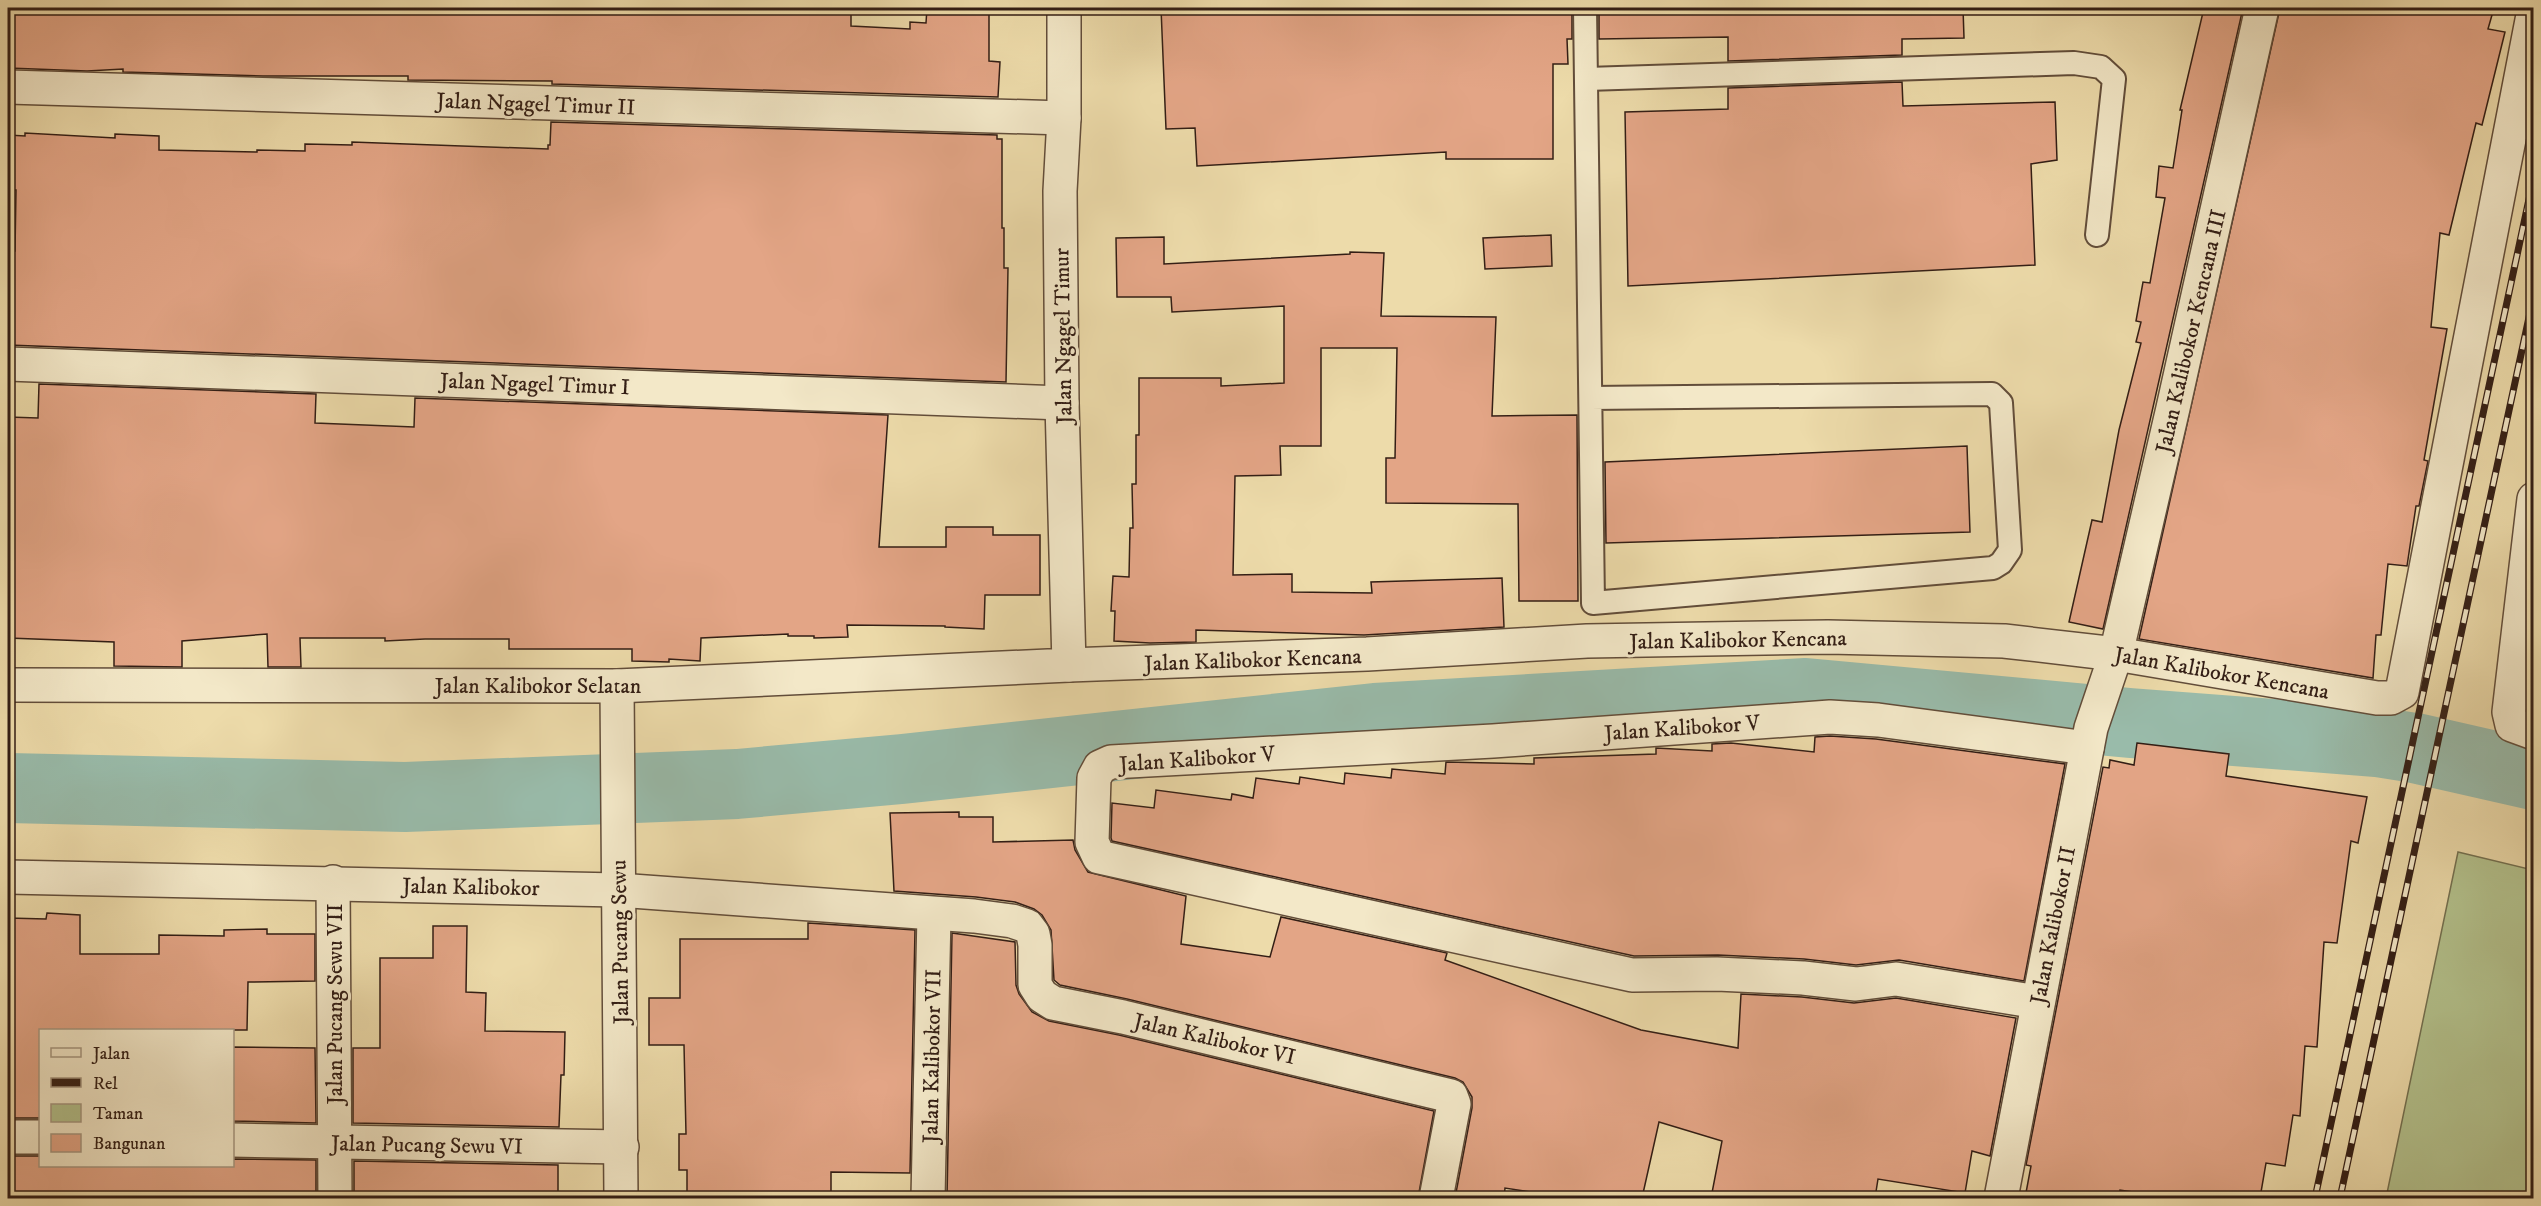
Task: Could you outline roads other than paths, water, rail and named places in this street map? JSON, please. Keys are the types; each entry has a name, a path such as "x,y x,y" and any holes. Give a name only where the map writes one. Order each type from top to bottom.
{"street":[{"name":"Jalan Ngagel Timur","path":"1064,8 1064,118 1060,191 1062,403 1069,665"},
{"name":"Jalan Kalibokor Kencana III","path":"2116,654 2262,8"},
{"name":"Jalan Kalibokor Kencana","path":"1069,665 1367,654 1587,640 1828,637 2004,640 2116,654 2377,698 2391,698 2402,692 2534,10"},
{"name":"Jalan Ngagel Timur II","path":"8,87 1064,118"},
{"name":"Jalan Ngagel Timur I","path":"8,364 1062,403"},
{"path":"2523,729 2509,712 2534,499"},
{"name":"Jalan Kalibokor II","path":"2001,1198 2092,726 2116,654"},
{"name":"Jalan Kalibokor Selatan","path":"8,685 617,686 1069,665"},
{"name":"Jalan Pucang Sewu","path":"617,686 621,1198"},
{"name":"Jalan Kalibokor V","path":"2038,1002 1896,979 1856,984 1803,978 1632,975 1099,857 1092,842 1094,778 1100,767 1111,762 1493,741 1830,717 2092,726"},
{"name":"Jalan Kalibokor","path":"8,877 333,882 618,890 934,914"},
{"name":"Jalan Pucang Sewu VII","path":"333,882 335,1198"},
{"name":"Jalan Kalibokor VII","path":"928,1198 934,914"},
{"name":"Jalan Kalibokor VI","path":"934,914 984,917 1012,921 1027,926 1033,934 1035,945 1035,985 1042,996 1053,1003 1146,1022 1451,1096 1454,1104 1436,1198"},
{"path":"8,1137 39,1137"},
{"name":"Jalan Pucang Sewu VI","path":"234,1140 622,1147"}],"lane":[{"path":"1585,8 1593,603 1993,568 2001,563 2010,550 2001,403 1992,394 1591,398"},
{"path":"1587,79 2074,63 2101,67 2114,79 2097,234"}],"waterway":[{"path":"8,788 405,797 737,784 902,769 1375,718 1806,693 2130,723 2377,742 2415,748 2534,775"}],"railway":[{"path":"2315,1198 2534,176"},
{"path":"2340,1198 2534,294"}]}
